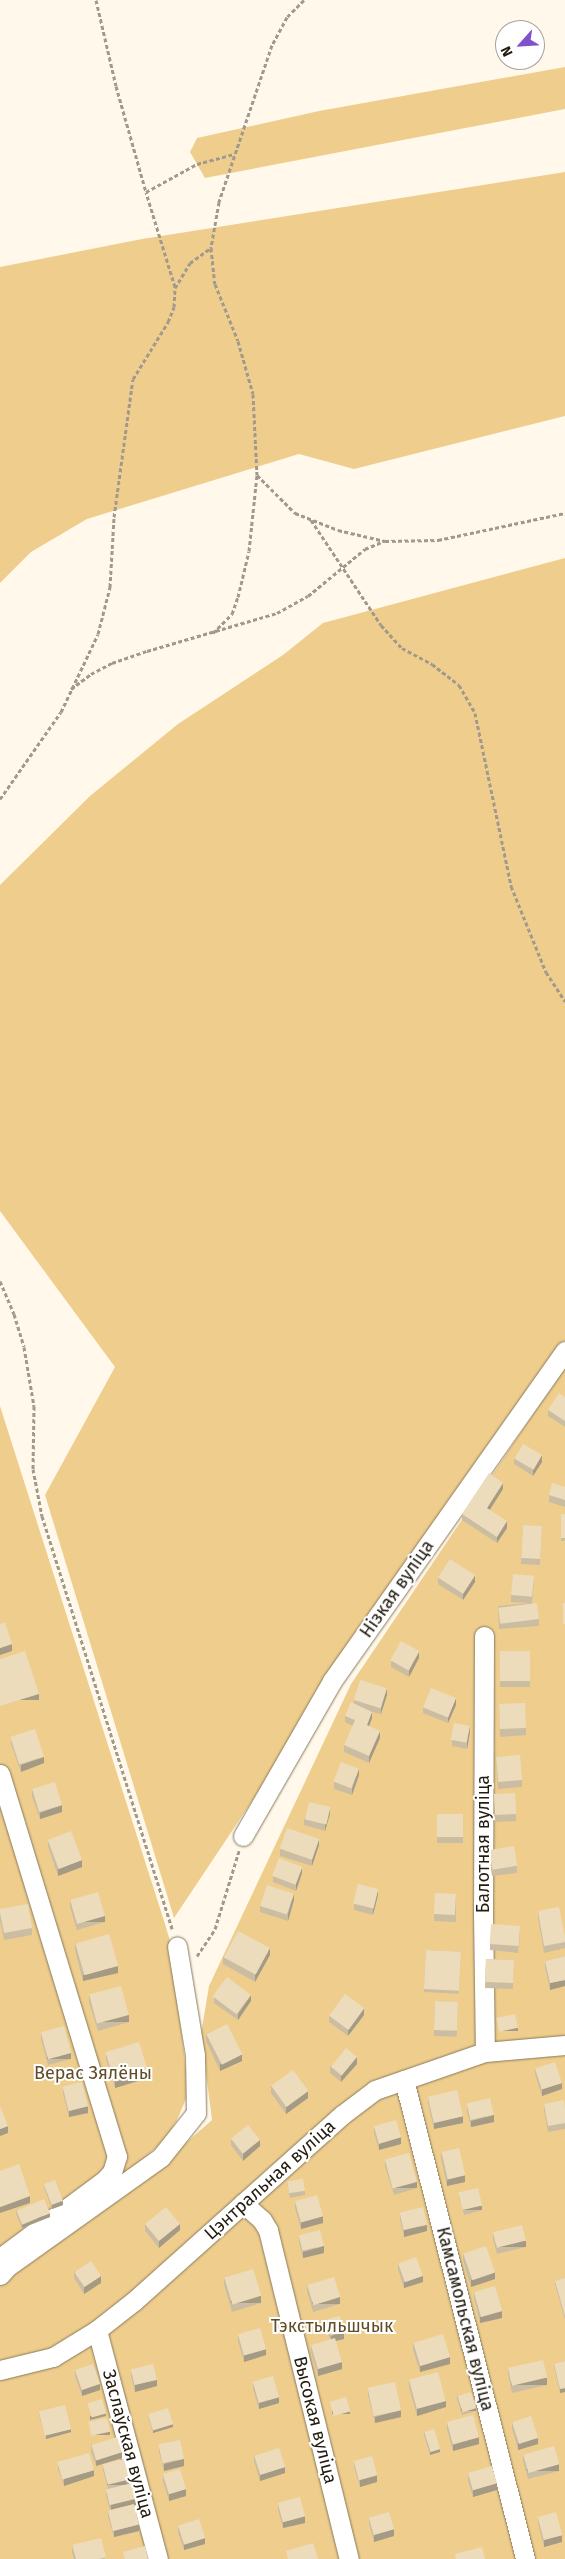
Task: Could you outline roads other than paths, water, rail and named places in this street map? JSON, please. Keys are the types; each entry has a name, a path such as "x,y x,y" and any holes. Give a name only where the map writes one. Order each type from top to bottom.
{"street":[{"name":"Нізкая вуліца","path":"243,1836 332,1681 565,1351"},
{"name":"Балотная вуліца","path":"484,1636 485,2052"},
{"path":"0,1774 116,2156 112,2172 106,2180 0,2258"},
{"path":"0,2275 7,2267 161,2157 196,2113 195,2055 177,1946"},
{"name":"Цэнтральная вуліца","path":"0,2370 53,2357 96,2330 134,2301 342,2116 375,2090 485,2052 565,2045"},
{"name":"Камсамольская вуліца","path":"404,2080 525,2559"},
{"name":"Высокая вуліца","path":"243,2204 262,2220 268,2230 349,2559"},
{"name":"Заслаўская вуліца","path":"96,2330 111,2378 158,2559"}],"park label":[{"name":"Верас Зялёны","path":"93,2073"},
{"name":"Тэкстыльшчык","path":"332,2326"}]}
